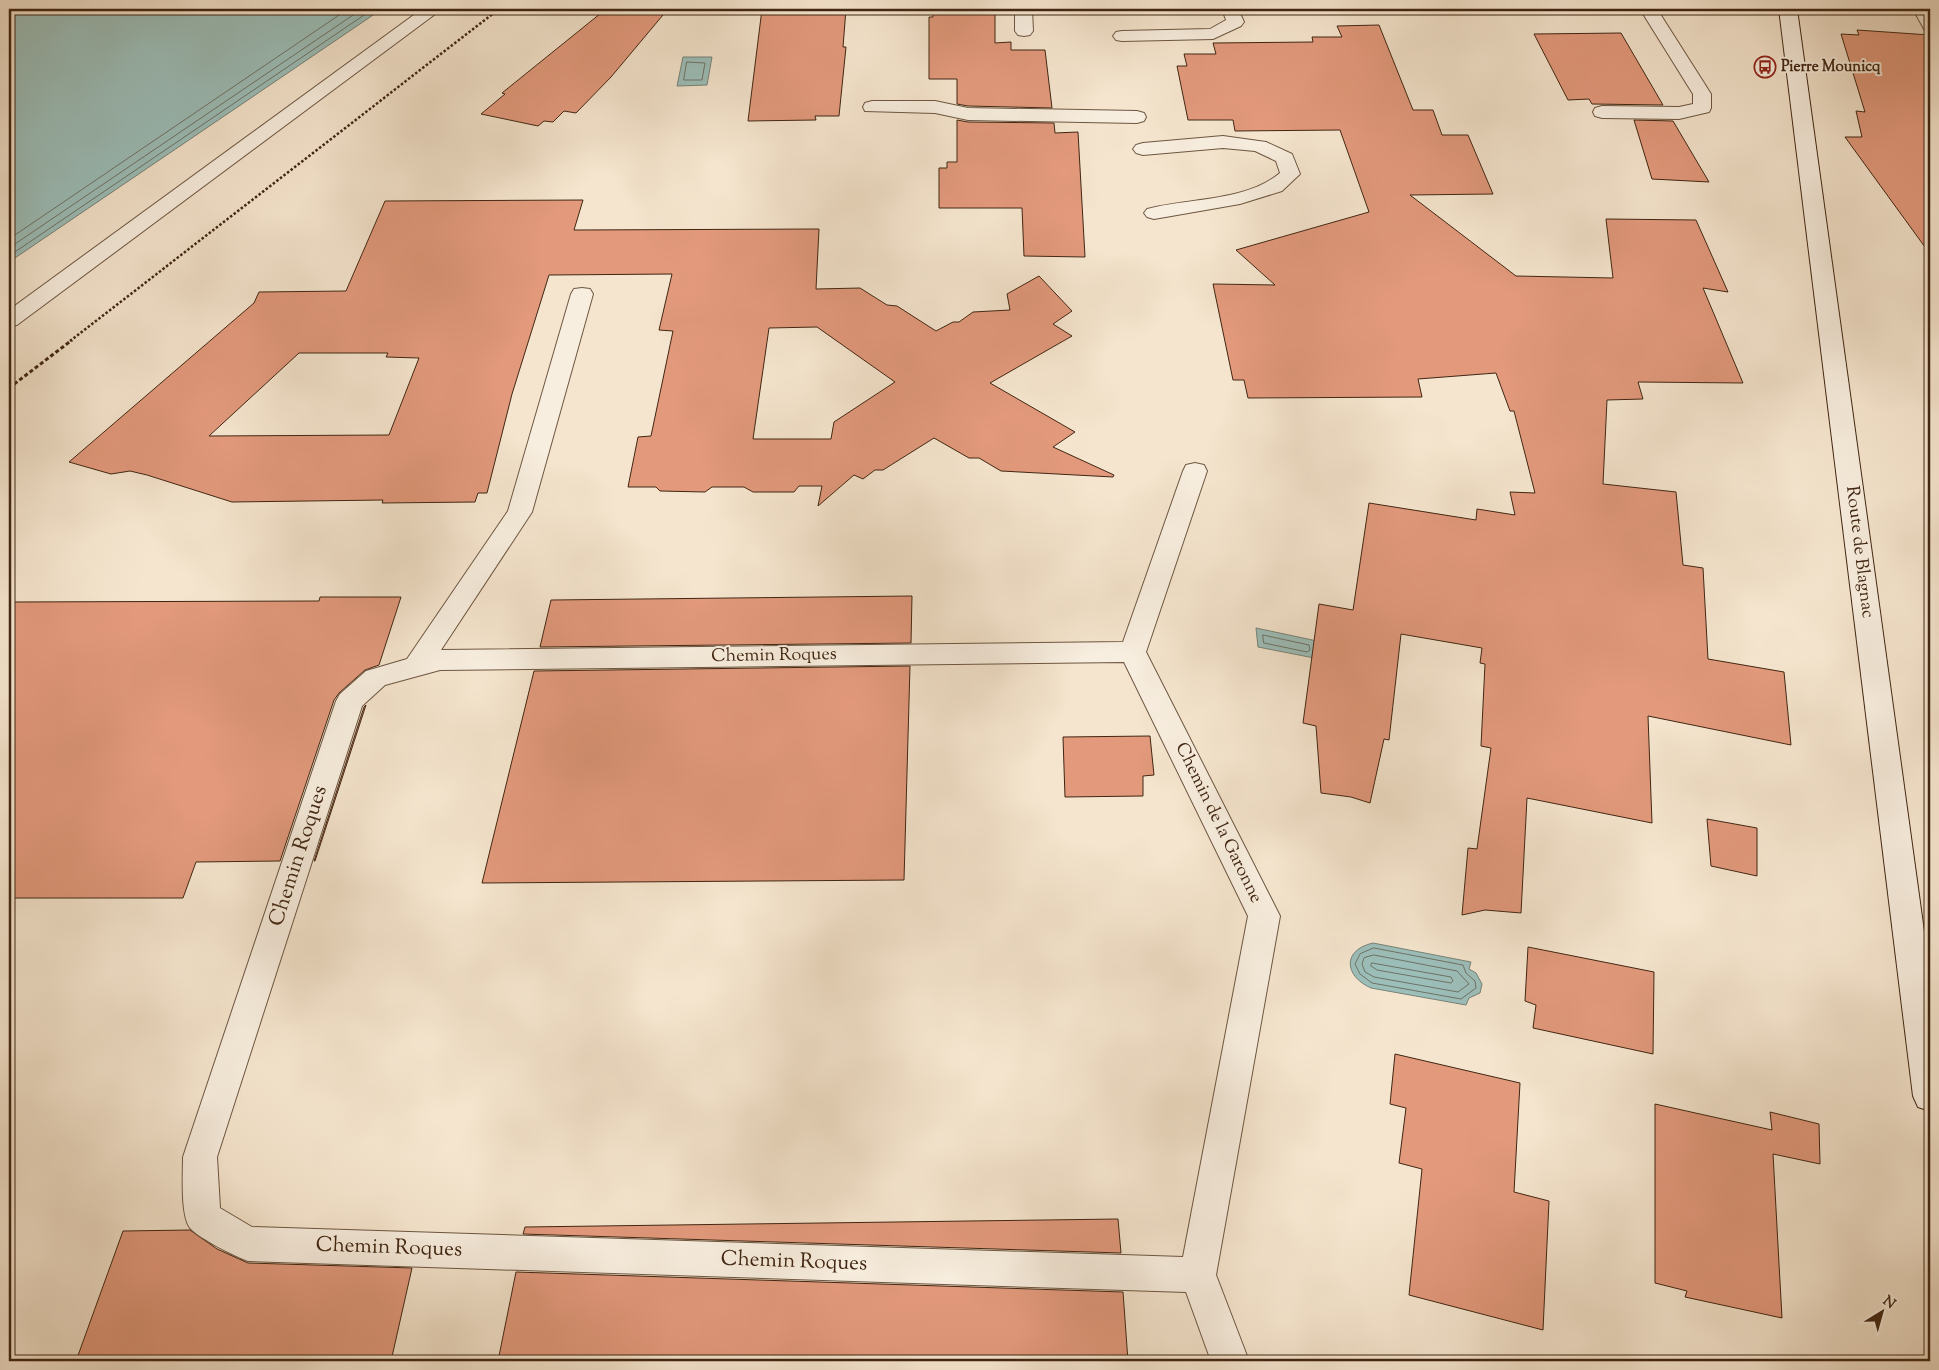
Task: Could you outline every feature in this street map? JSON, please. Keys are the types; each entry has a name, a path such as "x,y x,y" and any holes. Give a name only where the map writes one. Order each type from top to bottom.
{"street":[{"path":"9,320 434,9"},
{"path":"1023,9 1024,31"},
{"path":"1122,36 1213,34 1235,22 1230,9"},
{"path":"1602,112 1679,113 1702,108 1702,94 1648,9"},
{"name":"Route de Blagnac","path":"1788,9 1930,1096"},
{"path":"1921,9 1930,26"},
{"path":"872,107 934,107 968,114 1137,118"},
{"path":"1143,149 1223,142 1259,146 1285,158 1290,174 1275,187 1233,200 1154,213"},
{"path":"416,667 520,512 582,294"},
{"path":"1133,652 1195,472"},
{"name":"Chemin Roques","path":"1133,652 440,660 376,678 350,701 200,1157 203,1217 248,1244 1198,1275"},
{"name":"Chemin de la Garonne","path":"1133,652 1264,916 1198,1275"},
{"path":"1198,1275 1230,1361"}],"path":[{"path":"9,388 499,9"}],"water":[{"path":"9,9 382,9 9,262"},
{"path":"683,57 712,57 707,85 677,86"},
{"path":"1256,628 1317,641 1314,658 1258,647"},
{"path":"1373,943 1471,962 1469,969 1476,973 1482,984 1480,993 1469,998 1466,1005 1371,988 1356,977 1350,964 1356,951 1363,946"}],"building":[{"path":"606,9 668,9 611,77 576,113 564,111 553,122 544,121 538,126 481,114 505,94 502,93"},
{"path":"762,9 846,9 843,47 846,47 839,116 815,116 816,120 748,121"},
{"path":"934,9 995,9 995,43 1011,42 1011,50 1045,50 1052,108 968,106 957,104 957,79 929,79 929,17 933,17"},
{"path":"1379,25 1413,110 1433,110 1442,135 1468,135 1493,194 1410,195 1516,276 1613,278 1606,219 1696,220 1728,292 1703,288 1743,383 1638,382 1643,399 1607,400 1603,484 1676,492 1683,565 1703,568 1708,659 1784,672 1791,745 1648,716 1652,823 1527,798 1521,913 1485,910 1462,915 1468,848 1477,849 1491,748 1481,746 1485,664 1480,663 1482,648 1401,634 1389,740 1384,739 1370,803 1351,797 1321,793 1316,726 1303,723 1319,604 1353,610 1369,503 1476,520 1477,509 1515,515 1510,492 1535,493 1514,411 1510,411 1496,373 1418,379 1422,397 1248,398 1244,380 1233,380 1213,284 1275,285 1236,250 1369,212 1340,130 1235,131 1233,120 1188,120 1177,66 1187,66 1184,54 1216,54 1213,43 1313,42 1312,37 1342,37 1337,26"},
{"path":"1857,30 1930,35 1930,254 1845,137 1862,137 1856,111 1865,112 1841,34 1859,35"},
{"path":"1621,33 1663,105 1592,104 1589,99 1568,100 1534,34"},
{"path":"957,120 968,122 1054,123 1055,133 1078,132 1085,257 1024,256 1022,208 939,208 939,168 947,168 947,162 957,162"},
{"path":"1634,120 1673,121 1709,182 1652,179"},
{"path":"583,200 574,230 819,229 816,289 860,288 887,305 897,306 936,331 953,322 959,322 973,312 1010,310 1007,294 1039,276 1072,311 1053,324 1072,336 990,383 1075,432 1053,447 1114,475 1113,477 1001,471 979,458 969,458 934,438 883,470 875,470 863,479 854,475 818,506 822,486 799,486 794,492 753,492 744,487 712,487 705,492 660,491 656,487 628,487 638,437 651,436 673,331 659,330 672,274 549,275 512,394 487,493 478,493 475,502 382,503 383,500 232,502 147,475 130,471 111,474 69,462 254,303 259,292 346,291 385,201","holes":["817,327 895,382 834,422 831,439 753,439 769,328","299,353 388,353 386,357 419,358 389,435 209,436"]},
{"path":"912,596 911,643 540,647 551,600"},
{"path":"320,597 401,597 379,665 365,670 339,693 334,700 280,861 196,862 183,898 9,898 9,602 319,601"},
{"path":"910,666 904,880 482,883 534,671"},
{"path":"366,705 315,861 314,861 364,707"},
{"path":"1150,736 1154,775 1143,776 1143,796 1065,797 1063,737"},
{"path":"1707,819 1757,828 1757,876 1711,866"},
{"path":"1528,947 1654,972 1653,1054 1533,1028 1536,1005 1525,1001"},
{"path":"1395,1054 1520,1083 1514,1192 1549,1201 1543,1330 1409,1295 1422,1169 1399,1163 1406,1108 1390,1104"},
{"path":"1655,1104 1772,1130 1770,1112 1819,1124 1820,1164 1773,1154 1782,1318 1685,1297 1687,1291 1655,1283"},
{"path":"1118,1219 1121,1253 523,1234 525,1227"},
{"path":"190,1230 217,1249 248,1263 412,1268 391,1361 76,1361 123,1231"},
{"path":"516,1272 1123,1292 1128,1361 498,1361"}],"place":[{"name":"Pierre Mounicq","path":"1765,67"}]}
